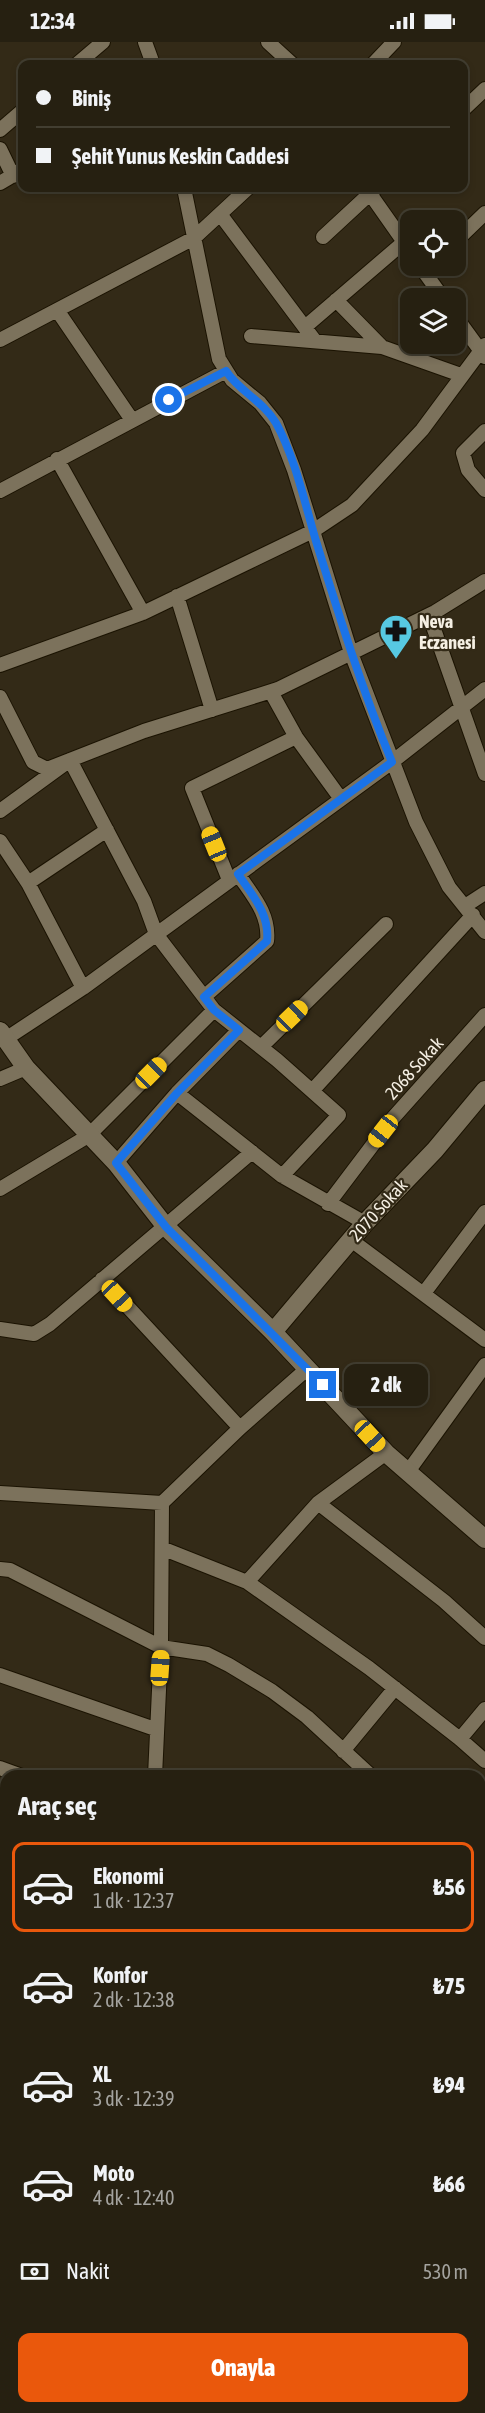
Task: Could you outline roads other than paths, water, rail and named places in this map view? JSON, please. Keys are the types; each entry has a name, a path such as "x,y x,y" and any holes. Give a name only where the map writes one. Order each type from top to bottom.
{"street":[{"path":"82,60 103,42"},
{"path":"145,42 152,60"},
{"path":"268,42 288,60"},
{"path":"377,60 394,42"},
{"path":"468,105 485,89"},
{"path":"0,130 18,114"},
{"path":"0,149 18,173 0,183"},
{"path":"185,192 219,359 232,380 260,404 276,423 351,653 416,822 449,887 485,932"},
{"path":"0,340 194,238 244,192"},
{"path":"323,237 368,192"},
{"path":"373,192 400,236"},
{"path":"466,231 485,213"},
{"path":"220,214 315,341"},
{"path":"305,327 336,300 400,252"},
{"path":"336,300 382,347"},
{"path":"57,310 132,420"},
{"path":"0,665 143,613 313,531 352,505 378,480 422,430 461,375 483,351 466,330"},
{"path":"251,336 382,347 461,375"},
{"path":"0,491 226,371"},
{"path":"485,431 464,453 468,470 480,474 485,490"},
{"path":"57,459 143,613"},
{"path":"0,697 33,762 47,769 144,731 271,692 429,615 485,581"},
{"path":"177,596 212,710"},
{"path":"429,615 463,706 485,774"},
{"path":"485,689 392,762 83,988 4,1034 26,1068 116,1163 166,1227 273,1332 386,1453 485,1539"},
{"path":"271,692 296,737 341,799"},
{"path":"204,997 267,941 269,927 264,914 233,877 192,789 296,737"},
{"path":"0,811 70,760"},
{"path":"70,760 144,901 156,934 214,1010 261,1047 339,1115 282,1176"},
{"path":"28,883 106,830"},
{"path":"0,841 28,883 83,988"},
{"path":"312,1091 485,893"},
{"path":"261,1047 386,924"},
{"path":"0,1189 88,1136 214,1010"},
{"name":"2068 Sokak","path":"328,1204 393,1118 485,1015"},
{"path":"116,1163 177,1093 239,1030"},
{"path":"0,1079 26,1068"},
{"name":"2070 Sokak","path":"273,1332 365,1223 435,1150 485,1090"},
{"path":"177,1093 282,1176 365,1223"},
{"path":"0,1329 34,1334 50,1324 252,1152"},
{"path":"424,1293 485,1212"},
{"path":"351,1240 485,1340"},
{"path":"102,1280 240,1428"},
{"path":"407,1473 480,1384 485,1365"},
{"path":"0,1493 162,1503 240,1428 308,1368"},
{"path":"247,1582 318,1503 386,1453"},
{"path":"155,1770 164,1549 162,1503"},
{"path":"318,1503 444,1601 485,1638"},
{"path":"164,1549 247,1582 395,1688 485,1761"},
{"path":"0,1569 10,1570 161,1647 207,1654 229,1665 290,1704 365,1770"},
{"path":"0,1675 155,1729"},
{"path":"344,1750 395,1688"},
{"path":"460,1739 485,1709"}],"place":[{"name":"Neva Eczanesi","path":"396,660"}]}
